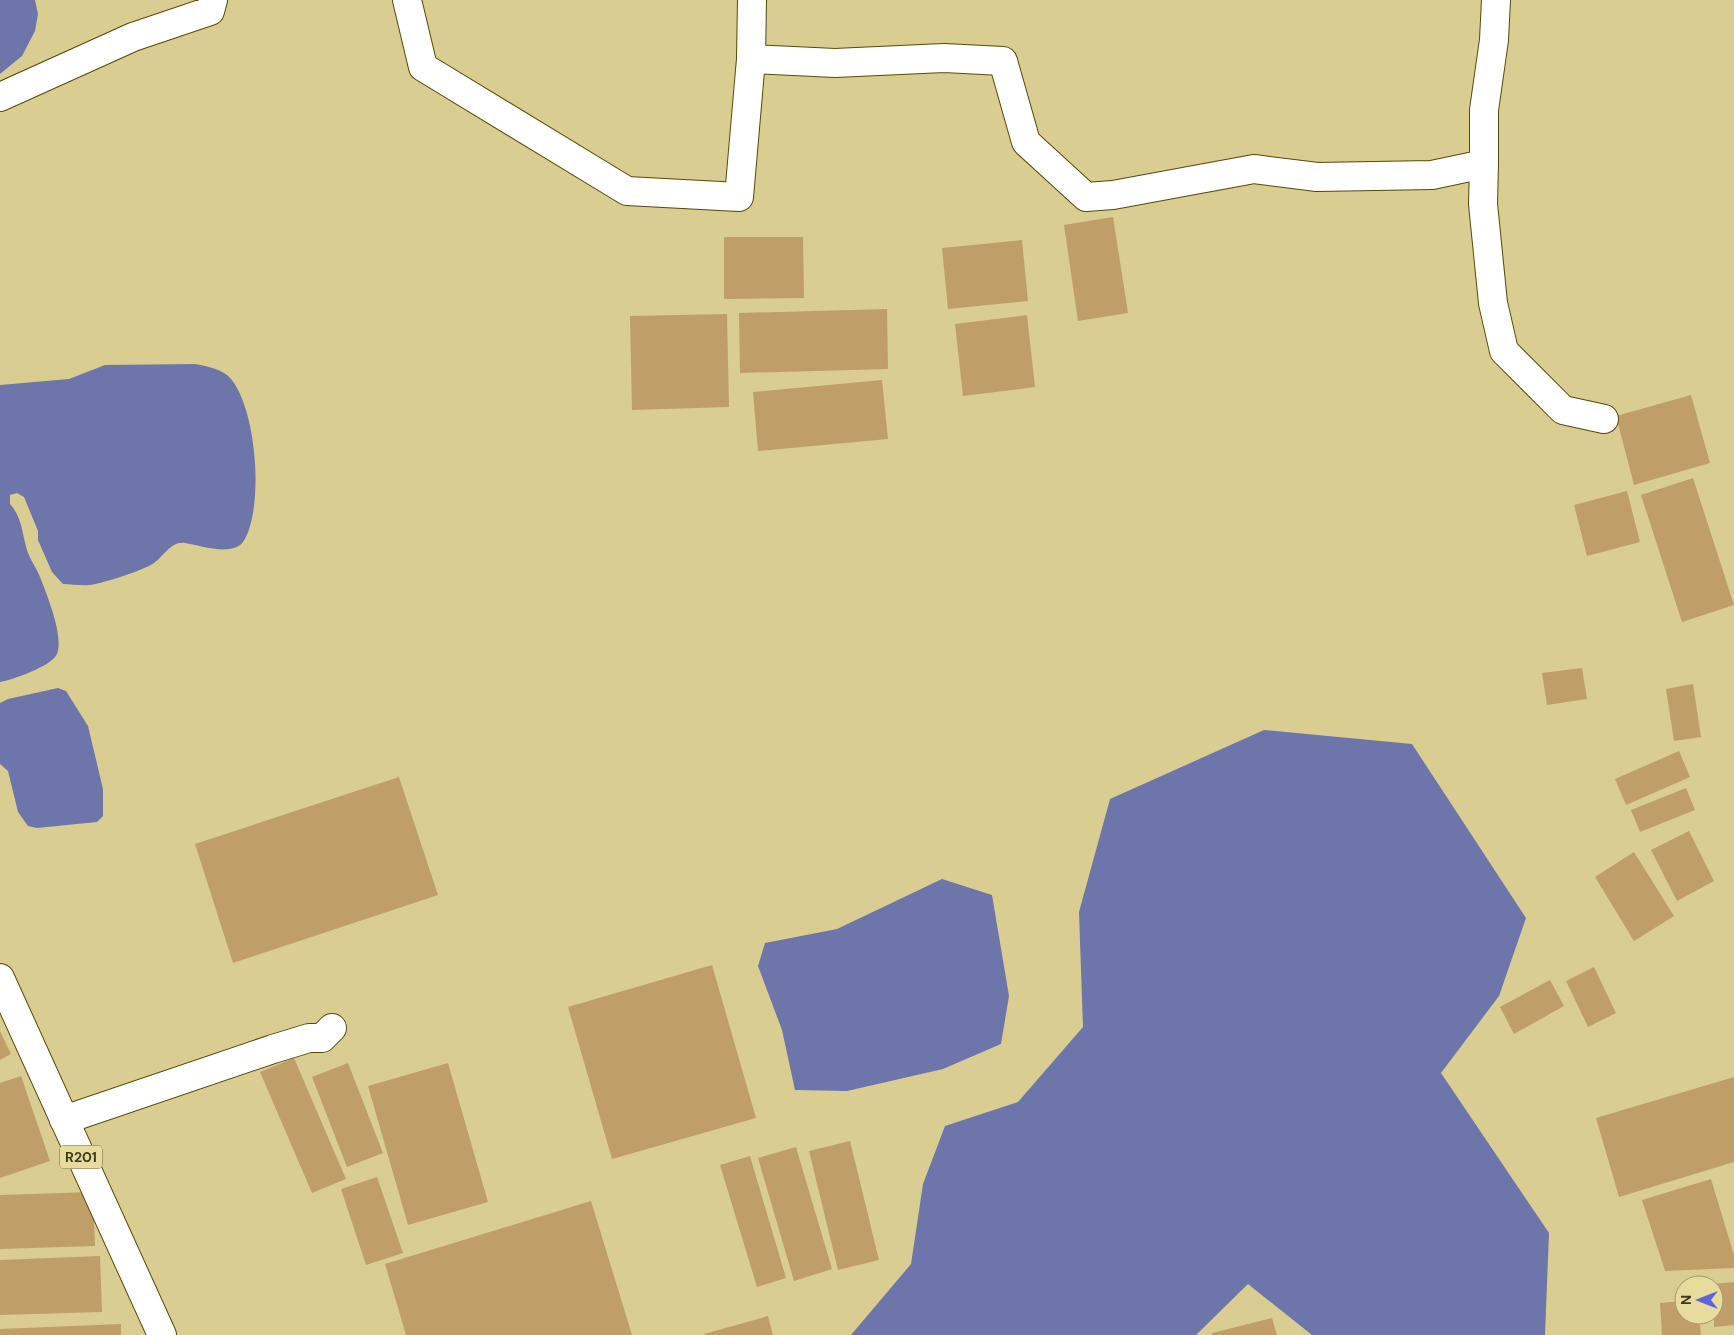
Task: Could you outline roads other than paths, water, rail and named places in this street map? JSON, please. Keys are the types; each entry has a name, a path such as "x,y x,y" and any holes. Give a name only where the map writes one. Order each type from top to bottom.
{"street":[{"path":"0,97 133,37 210,11 213,0"},
{"path":"407,0 423,67 628,191 739,197 751,58 752,0"},
{"path":"1496,0 1494,40 1484,110 1483,204 1493,303 1504,351 1563,410 1604,419"},
{"path":"751,58 836,63 944,58 1003,61 1026,142 1086,197 1121,194 1254,169 1317,177 1432,175 1484,164"},
{"name":"R201","path":"0,978 162,1335"},
{"path":"64,1120 273,1049 309,1038 322,1038 332,1028"}],"water":[{"path":"0,0 35,0 38,14 35,31 22,56 0,74"},
{"path":"195,364 215,369 227,375 237,388 245,408 255,456 256,482 250,527 243,542 231,549 215,549 180,543 172,547 154,563 141,570 90,585 63,584 52,572 38,540 38,531 24,497 17,493 10,495 10,504 20,521 28,553 39,574 57,626 59,646 54,659 40,668 0,682 0,385 69,379 105,365"},
{"path":"58,688 66,691 88,726 103,789 103,816 97,822 37,828 28,826 18,812 8,771 0,764 0,703 8,699"},
{"path":"1264,730 1412,744 1526,918 1499,996 1441,1073 1549,1233 1545,1335 1312,1335 1248,1284 1196,1335 851,1335 911,1264 923,1184 945,1126 1018,1102 1083,1027 1079,912 1110,799"},
{"path":"942,879 992,895 1009,996 1001,1044 943,1069 847,1091 795,1090 782,1030 758,966 765,943 837,929"}]}
